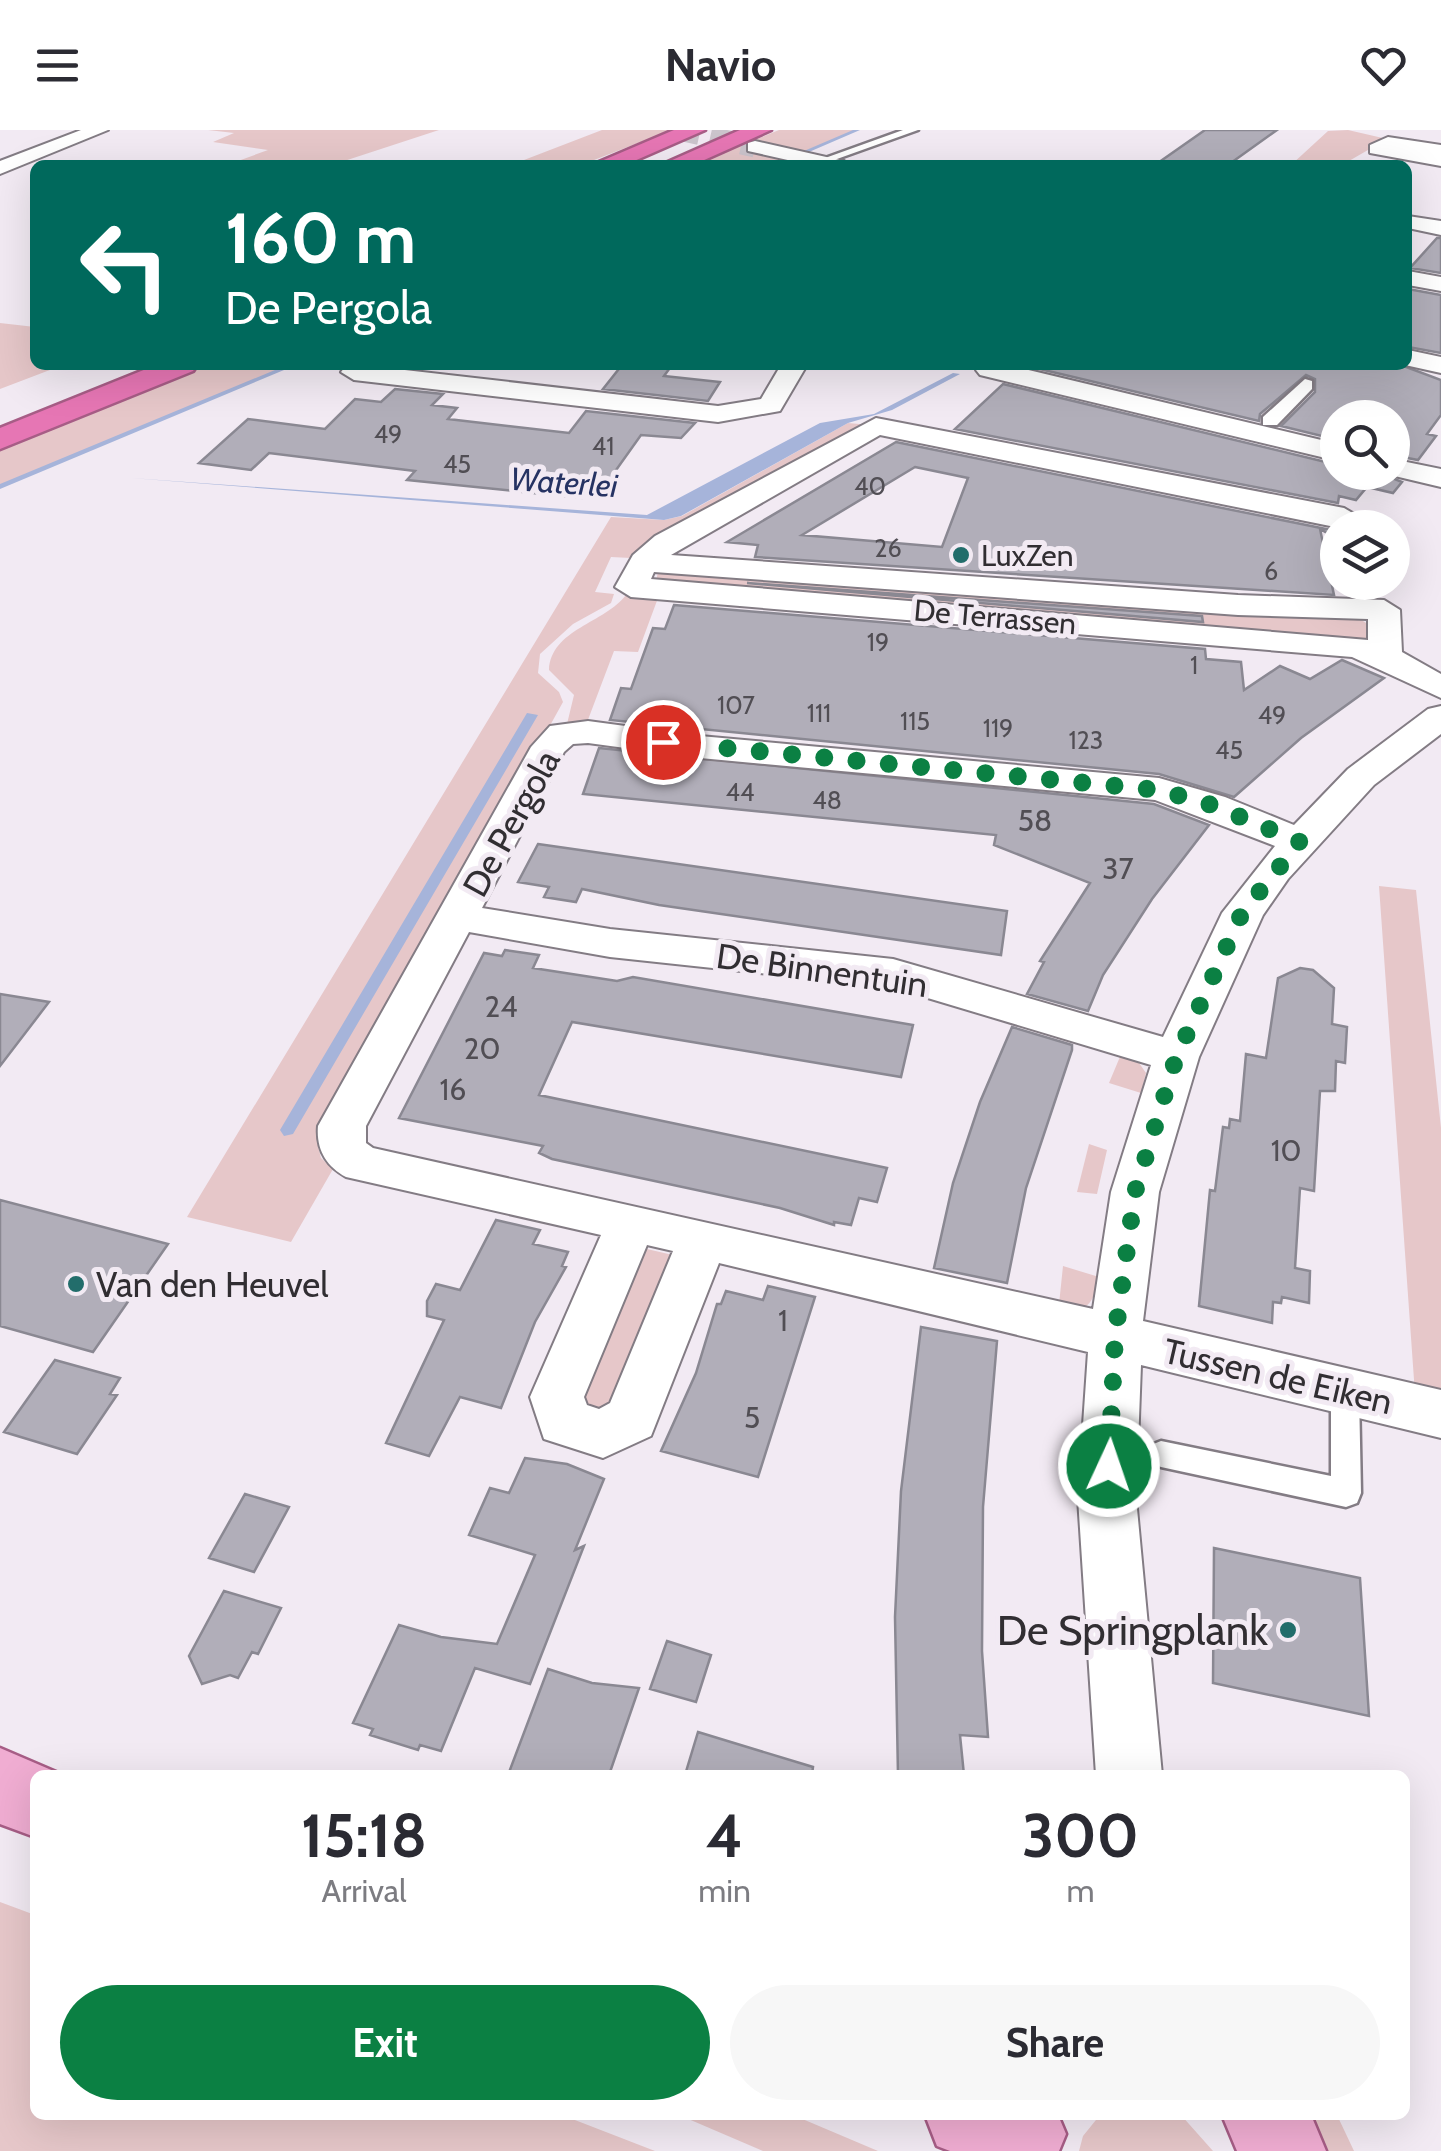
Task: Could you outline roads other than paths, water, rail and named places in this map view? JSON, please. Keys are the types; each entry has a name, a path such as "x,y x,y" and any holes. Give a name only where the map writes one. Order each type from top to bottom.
{"highway":[{"path":"617,160 694,130"},
{"path":"689,160 757,139"},
{"path":"0,439 170,370"}],"main road":[{"path":"0,1786 30,1796"},
{"path":"1267,2120 1282,2151"}],"street":[{"path":"0,168 98,130"},
{"path":"757,139 819,160"},
{"path":"1441,151 1388,143 1369,154 1441,160"},
{"path":"1412,223 1441,228"},
{"path":"1412,279 1441,284"},
{"path":"1412,359 1441,366"},
{"path":"354,372 718,414 771,405 791,370"},
{"path":"990,370 1320,450"},
{"path":"1056,370 1320,432"},
{"path":"1270,420 1305,385"},
{"path":"644,562 666,543 876,426 1320,512"},
{"path":"1410,454 1441,461"},
{"path":"1410,470 1441,478"},
{"name":"De Terrassen","path":"1324,600 1238,606 644,562 631,587 1354,646 1385,656 1440,711"},
{"name":"De Terrassen","path":"1381,600 1385,656"},
{"path":"1129,1770 1107,1498 1115,1336 1135,1192 1176,1058 1242,913 1300,842 1361,777 1440,711"},
{"name":"De Pergola","path":"1115,1336 632,1222 364,1164 348,1157 339,1143 342,1126 548,747 564,734 588,732 700,747 1159,790 1212,805 1300,842"},
{"name":"De Binnentuin","path":"459,917 610,943 893,973 1176,1058"},
{"path":"632,1222 557,1397 564,1422 603,1434 632,1419 703,1240"},
{"name":"Tussen de Eiken","path":"1115,1336 1441,1414"}],"lane":[{"path":"836,160 913,130"},
{"path":"1162,1454 1346,1493 1345,1393"}],"water":[{"path":"953,373 960,374 892,410 848,423 681,516 664,520 131,478 647,515 820,423 874,414"},
{"path":"527,713 538,715 293,1134 284,1136 280,1130"}],"waterway":[{"path":"800,154 857,130"},
{"path":"0,487 281,370"}],"tunnel":[{"path":"679,130 755,147"}],"place":[{"name":"LuxZen","path":"961,555"},
{"name":"Van den Heuvel","path":"76,1284"},
{"name":"De Springplank","path":"1288,1630"}],"water label":[{"name":"Waterlei","path":"564,482"}]}
